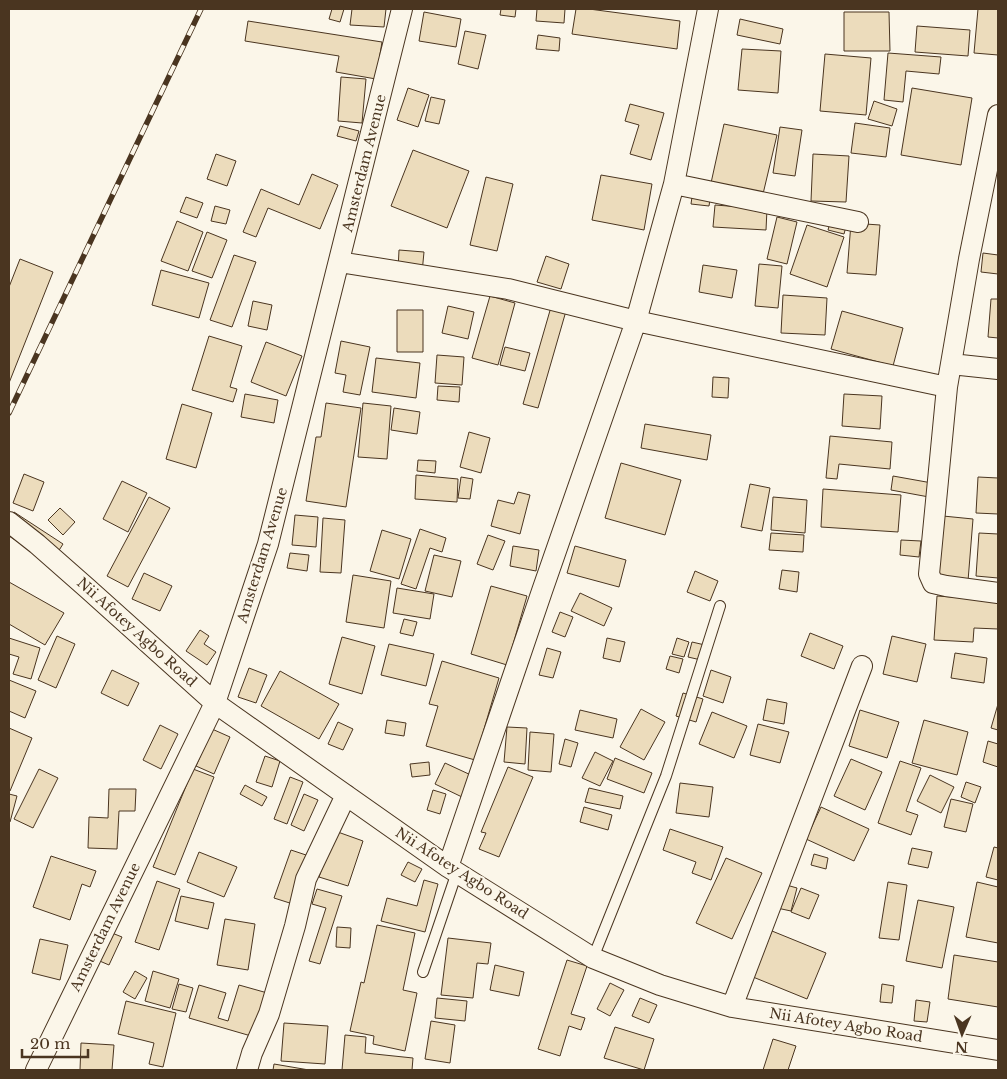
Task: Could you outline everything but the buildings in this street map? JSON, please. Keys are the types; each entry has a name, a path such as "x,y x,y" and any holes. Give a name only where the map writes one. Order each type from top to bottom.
{"street":[{"name":"Amsterdam Avenue","path":"36,1070 215,703 268,544 402,9"},
{"path":"452,869 542,591 636,321 674,184 708,9"},
{"path":"998,115 969,259 947,387 929,574 933,583 998,593"},
{"path":"674,184 858,222"},
{"path":"339,262 508,289 636,321 947,387"},
{"path":"952,364 998,369"},
{"name":"Nii Afotey Agbo Road","path":"9,522 80,581 215,703 452,869 593,958 660,985 732,1007 998,1050"},
{"path":"732,1007 862,666"},
{"path":"247,1070 252,1053 269,1014 295,926 306,880 346,795"}],"lane":[{"path":"593,958 666,776 720,606"},
{"path":"423,972 452,869"}],"railway":[{"path":"9,413 201,9"}]}
